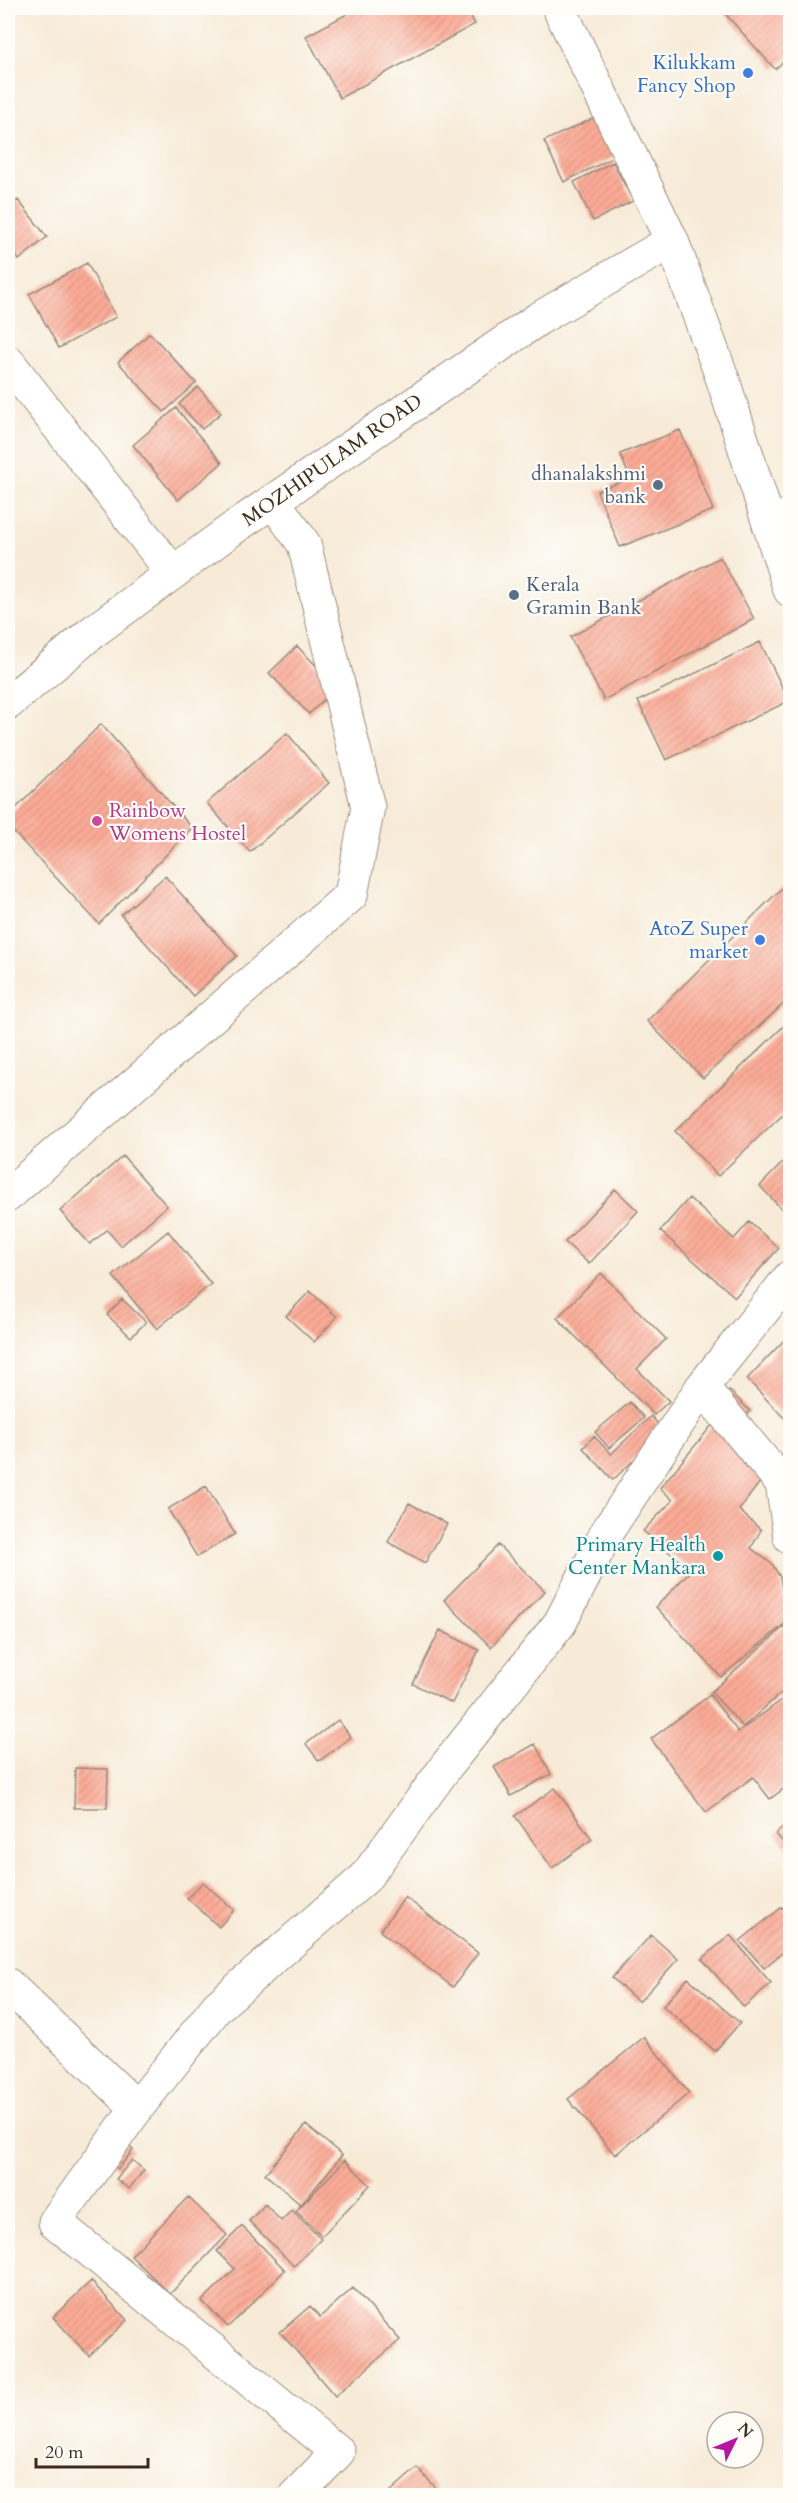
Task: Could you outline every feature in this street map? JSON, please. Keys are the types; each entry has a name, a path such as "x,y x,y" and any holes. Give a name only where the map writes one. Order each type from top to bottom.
{"street":[{"path":"559,8 672,241 723,380 780,520 790,590"},
{"name":"MOZHIPULAM ROAD","path":"8,703 90,634 273,501 538,319 672,241"},
{"path":"8,362 173,573"},
{"path":"8,1195 351,895 368,807 304,544 273,501"},
{"path":"295,2496 338,2452 55,2222 136,2108 217,2007 365,1878 447,1765 560,1623 608,1530 702,1386 790,1276"},
{"path":"702,1386 782,1484 790,1537"},
{"path":"8,1985 136,2108"}],"building":[{"path":"358,8 466,8 475,24 340,98 306,36"},
{"path":"720,8 790,8 790,56 775,69"},
{"path":"596,117 616,156 564,182 544,141"},
{"path":"613,162 633,201 593,221 574,182"},
{"path":"18,200 47,237 19,260 8,246 8,209"},
{"path":"87,263 116,317 59,348 29,294"},
{"path":"150,333 196,383 164,412 118,362"},
{"path":"198,387 221,413 202,429 179,404"},
{"path":"176,408 222,463 178,500 133,445"},
{"name":"dhanalakshmi bank","path":"680,430 713,510 620,547 597,491 630,478 620,454"},
{"path":"720,557 754,619 604,700 570,637"},
{"path":"760,642 789,701 666,760 638,701"},
{"path":"297,646 337,687 309,714 269,673"},
{"name":"Rainbow Womens Hostel","path":"101,724 192,828 99,924 8,826 8,816"},
{"path":"287,733 329,783 250,852 207,803"},
{"path":"165,876 237,956 193,996 121,915"},
{"name":"AtoZ Super market","path":"789,881 790,998 703,1078 647,1021"},
{"path":"790,1020 790,1107 718,1176 675,1131"},
{"path":"790,1155 790,1218 760,1186"},
{"path":"123,1156 167,1206 121,1246 107,1230 90,1244 60,1211"},
{"path":"615,1189 638,1211 589,1264 565,1242"},
{"path":"689,1198 734,1239 749,1222 779,1248 735,1297 660,1231"},
{"path":"168,1231 211,1284 157,1329 113,1276"},
{"path":"601,1273 666,1339 637,1369 669,1401 654,1415 557,1318"},
{"path":"310,1291 337,1317 314,1342 286,1316"},
{"path":"122,1299 146,1322 131,1337 107,1315"},
{"path":"790,1334 790,1420 788,1422 747,1379"},
{"path":"729,1390 750,1411 740,1422 718,1401"},
{"path":"630,1402 644,1418 609,1448 595,1432"},
{"path":"651,1416 664,1431 613,1480 583,1448 594,1436 611,1454"},
{"name":"Primary Health Center Mankara","path":"713,1424 766,1474 739,1510 761,1530 751,1548 773,1565 780,1577 788,1621 721,1677 656,1607 691,1570 643,1531 673,1500 660,1488"},
{"path":"206,1486 235,1534 197,1557 168,1509"},
{"path":"409,1503 447,1524 425,1563 388,1542"},
{"path":"498,1545 545,1591 491,1647 444,1600"},
{"path":"790,1621 790,1685 743,1727 711,1692"},
{"path":"440,1630 479,1650 452,1703 413,1684"},
{"path":"710,1695 738,1732 786,1697 790,1702 790,1784 770,1799 753,1777 706,1812 651,1739"},
{"path":"338,1720 351,1737 319,1761 306,1744"},
{"path":"535,1744 551,1774 511,1796 494,1767"},
{"path":"75,1768 108,1769 107,1808 74,1808"},
{"path":"555,1788 592,1839 552,1868 515,1816"},
{"path":"790,1820 790,1850 776,1834"},
{"path":"203,1882 234,1910 219,1927 187,1898"},
{"path":"405,1897 478,1953 453,1987 380,1931"},
{"path":"782,1907 790,1917 790,1946 764,1968 740,1941"},
{"path":"651,1935 678,1959 639,2002 612,1978"},
{"path":"730,1935 771,1983 744,2007 702,1959"},
{"path":"688,1978 740,2023 715,2051 663,2006"},
{"path":"644,2037 689,2093 615,2155 568,2099"},
{"path":"306,2125 342,2155 301,2205 265,2174"},
{"path":"121,2139 133,2150 118,2169 106,2159"},
{"path":"132,2160 144,2170 129,2189 116,2179"},
{"path":"345,2160 370,2185 322,2236 296,2211"},
{"path":"188,2197 227,2235 170,2294 131,2256"},
{"path":"265,2204 281,2221 292,2210 321,2239 294,2266 249,2221"},
{"path":"242,2226 285,2270 228,2327 202,2301 235,2269 217,2251"},
{"path":"91,2281 127,2320 89,2356 53,2317"},
{"path":"353,2288 400,2340 335,2396 280,2332 310,2306 320,2317"},
{"path":"417,2468 436,2488 428,2496 393,2496 390,2492"}],"place":[{"name":"Kilukkam Fancy Shop","path":"748,73"},
{"name":"dhanalakshmi bank","path":"658,485"},
{"name":"Kerala Gramin Bank","path":"514,595"},
{"name":"Rainbow Womens Hostel","path":"97,821"},
{"name":"AtoZ Super market","path":"760,940"},
{"name":"Primary Health Center Mankara","path":"718,1556"}]}
